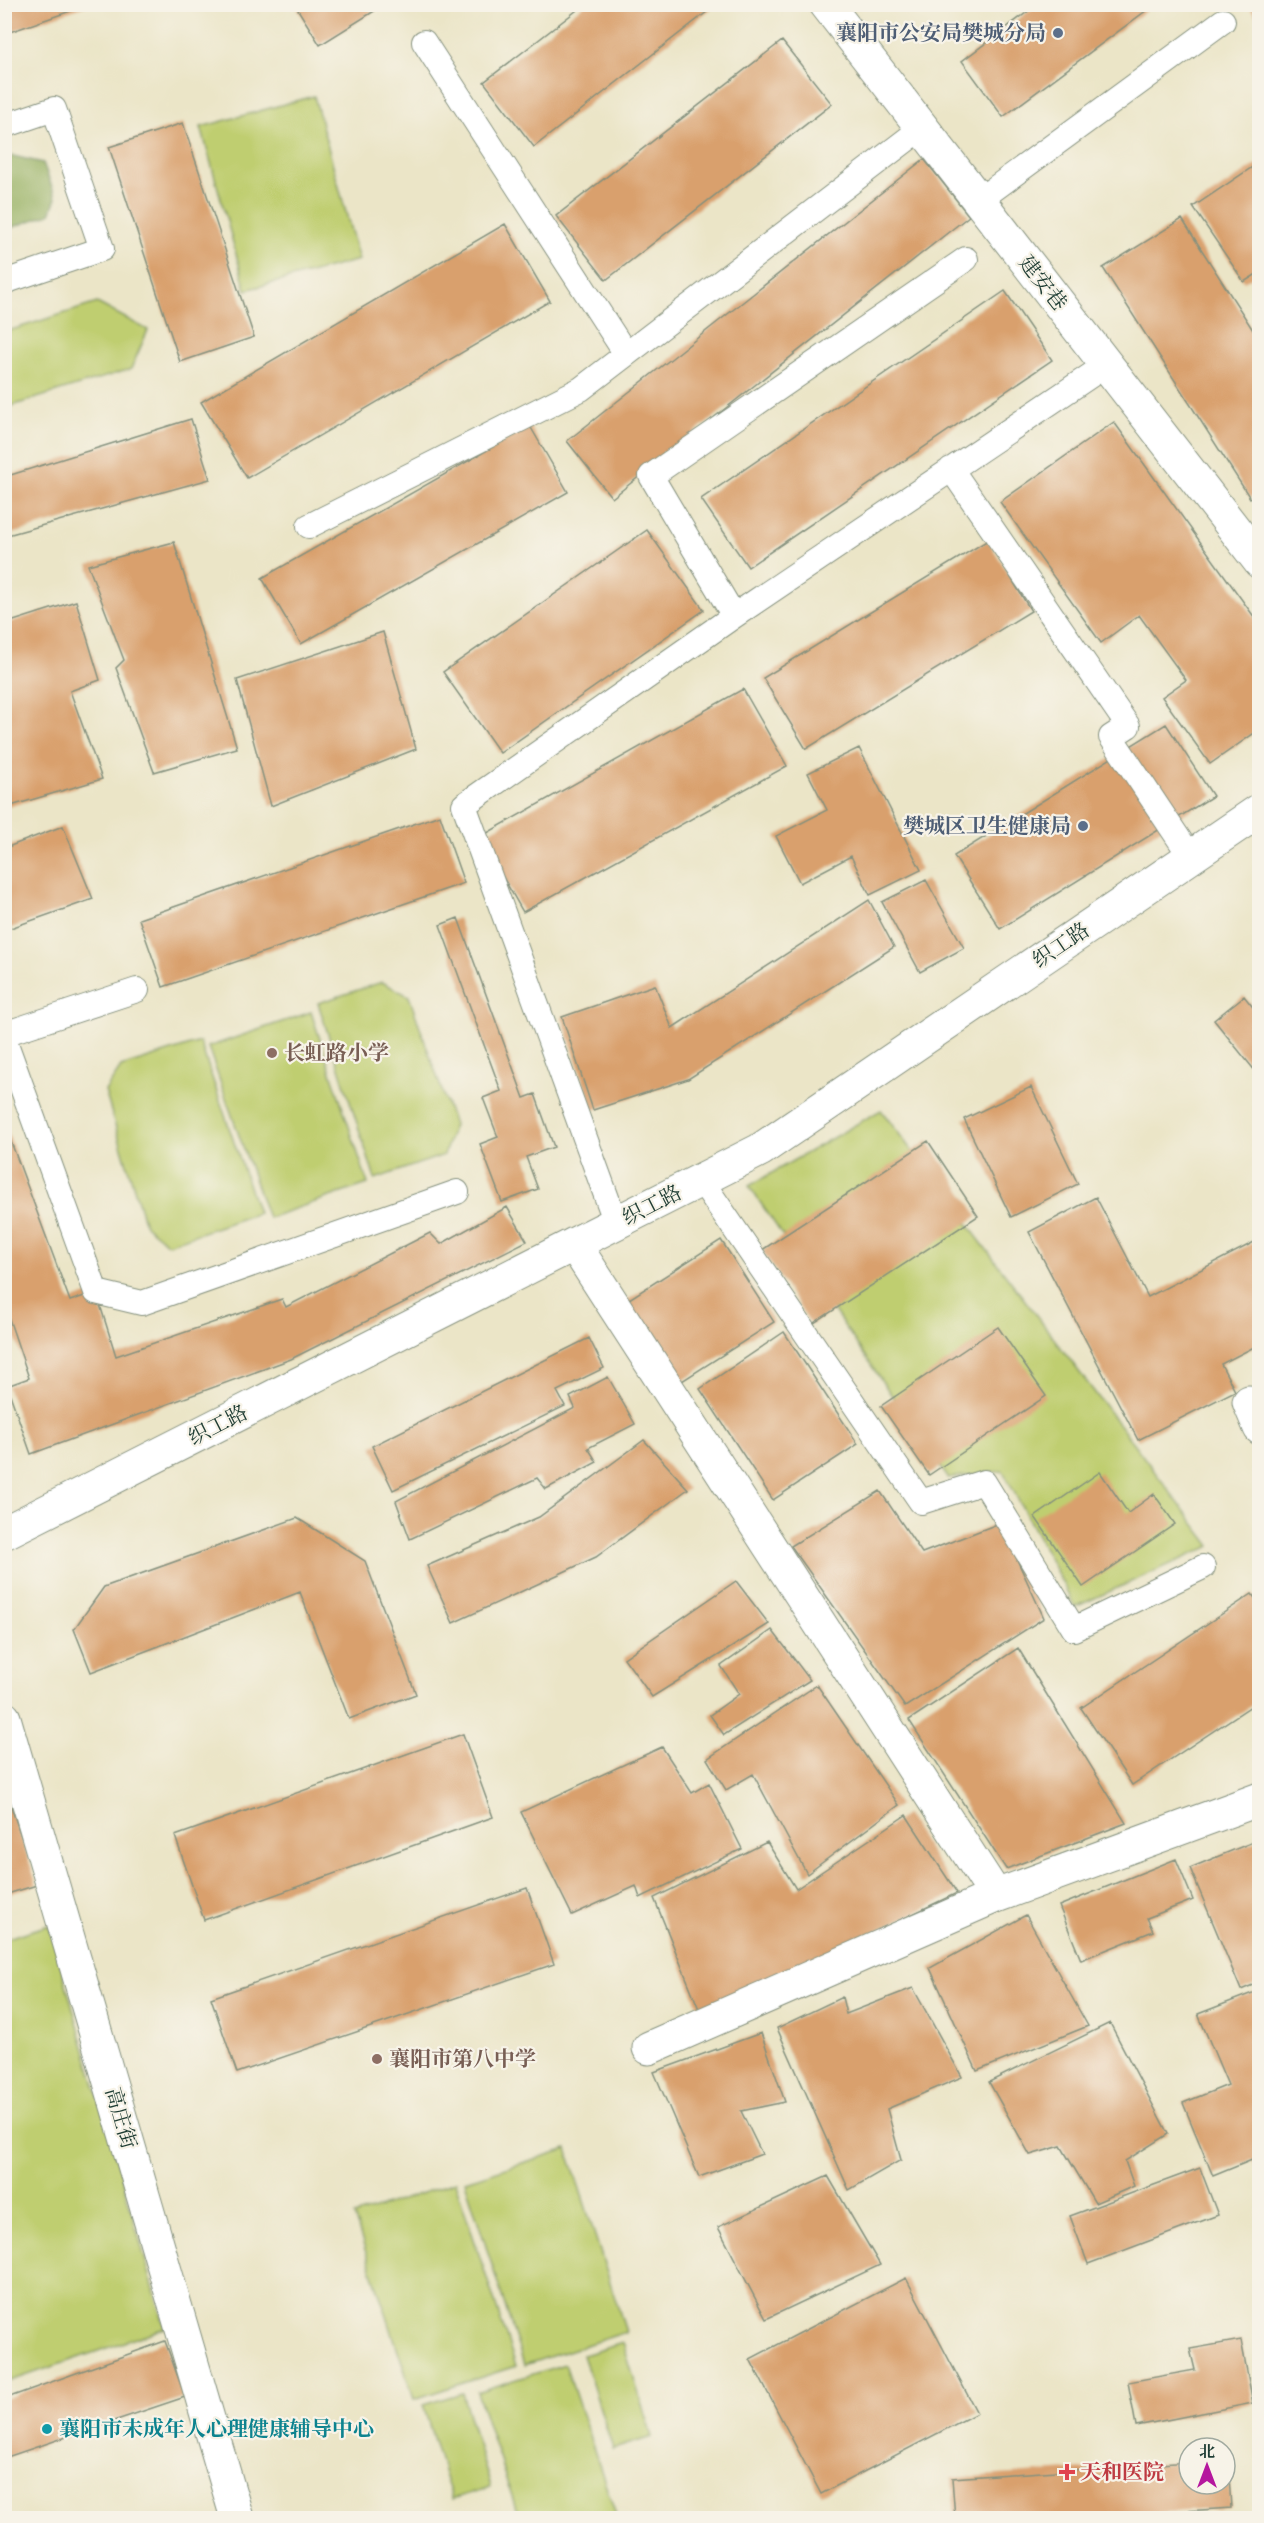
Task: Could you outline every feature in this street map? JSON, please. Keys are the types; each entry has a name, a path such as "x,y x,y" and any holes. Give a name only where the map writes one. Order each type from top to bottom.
{"street":[{"name":"建安巷","path":"826,4 1260,562"},
{"name":"织工路","path":"4,1533 760,1150 1260,810"},
{"path":"574,1244 996,1896"},
{"name":"高庄街","path":"4,1718 237,2518"},
{"path":"649,2048 996,1896 1260,1799"}],"lane":[{"path":"979,200 1223,21"},
{"path":"424,42 626,354"},
{"path":"4,126 54,109 102,249 4,282"},
{"path":"309,526 581,389 922,128"},
{"path":"734,616 651,476 966,259"},
{"path":"616,1223 464,805 734,616 1106,365"},
{"path":"951,469 1128,726 1111,737 1191,857"},
{"path":"137,990 4,1036 96,1292 142,1303 457,1192"},
{"path":"701,1180 921,1502 984,1482 1074,1629 1203,1567"}],"green space":[{"path":"314,96 359,260 246,290 201,127"},
{"path":"13,156 43,163 56,198 50,214 5,230 5,159"},
{"path":"97,303 148,330 131,369 5,408 5,332"},
{"path":"382,982 409,996 454,1125 444,1155 375,1179 318,1003"},
{"path":"311,1012 368,1184 268,1218 208,1047"},
{"path":"200,1042 258,1213 168,1244 145,1225 105,1091 121,1067"},
{"path":"881,1110 1211,1546 1075,1607 1003,1471 948,1478 749,1186"},
{"path":"49,1925 165,2328 5,2383 4,1939"},
{"path":"567,2149 626,2332 524,2365 465,2181"},
{"path":"455,2182 516,2366 414,2399 354,2216"},
{"path":"623,2343 652,2437 613,2449 583,2355"},
{"path":"565,2364 617,2518 519,2518 477,2392"},
{"path":"462,2393 491,2487 452,2499 423,2405"}],"building":[{"path":"4,4 88,4 88,5 4,34"},
{"path":"585,4 717,4 534,147 484,82"},
{"name":"襄阳市公安局樊城分局","path":"1038,4 1155,4 1003,117 962,61"},
{"path":"1247,4 1260,4 1260,21"},
{"path":"295,5 384,5 320,45"},
{"path":"782,41 832,104 606,280 556,216"},
{"path":"183,123 254,337 180,362 109,147"},
{"path":"924,159 969,216 612,498 567,441"},
{"path":"1260,162 1260,272 1244,282 1193,207"},
{"path":"1182,219 1260,341 1260,492 1250,498 1103,268"},
{"path":"505,224 550,301 247,478 201,402"},
{"path":"1005,291 1052,360 748,567 701,499"},
{"path":"191,419 210,479 4,536 4,477"},
{"path":"1114,422 1260,625 1260,729 1210,764 1162,697 1186,680 1139,615 1101,643 1000,502"},
{"path":"530,426 568,492 301,644 262,578"},
{"path":"647,530 704,610 500,753 443,672"},
{"path":"988,540 1031,611 806,749 763,678"},
{"path":"174,542 237,748 154,772 116,668 124,660 88,565"},
{"path":"76,601 100,680 70,691 102,779 4,808 4,624"},
{"path":"383,632 416,749 271,806 237,680"},
{"path":"743,689 787,766 523,912 480,837"},
{"name":"樊城区卫生健康局","path":"1166,724 1213,796 1000,929 954,856"},
{"path":"859,748 921,870 870,895 851,856 800,883 776,836 827,810 808,773"},
{"path":"440,815 464,883 163,987 139,919"},
{"path":"63,826 93,899 5,930 5,848"},
{"path":"926,880 964,948 920,972 882,902"},
{"path":"869,900 894,947 688,1079 593,1110 562,1017 655,985 672,1028"},
{"path":"458,918 524,1098 535,1094 554,1147 526,1157 538,1189 502,1202 480,1144 498,1137 483,1098 501,1091 440,925"},
{"path":"1244,996 1260,1016 1260,1077 1214,1020"},
{"path":"1031,1087 1078,1184 1011,1217 964,1119"},
{"path":"4,1123 70,1301 96,1292 116,1356 282,1299 286,1307 430,1233 441,1244 507,1207 527,1241 291,1359 31,1454 7,1386 29,1378 4,1304"},
{"path":"928,1141 978,1216 811,1325 762,1250"},
{"path":"1096,1197 1148,1297 1260,1239 1260,1344 1221,1364 1235,1391 1138,1440 1029,1232"},
{"path":"721,1240 774,1322 679,1383 626,1301"},
{"path":"998,1327 1046,1396 929,1475 881,1406"},
{"path":"784,1332 858,1444 773,1500 700,1389"},
{"path":"589,1338 604,1368 557,1391 565,1406 393,1490 372,1446"},
{"path":"608,1377 635,1424 588,1448 597,1462 546,1489 537,1478 410,1539 396,1501 575,1408 570,1397"},
{"path":"644,1440 688,1489 596,1557 453,1623 427,1566 539,1517"},
{"path":"1100,1472 1128,1513 1154,1494 1175,1524 1083,1587 1035,1517"},
{"path":"880,1491 922,1553 1000,1523 1044,1618 905,1707 791,1546"},
{"path":"297,1518 365,1561 416,1694 349,1719 300,1592 91,1672 74,1629 104,1587"},
{"path":"736,1581 769,1624 652,1697 624,1658"},
{"path":"1252,1594 1260,1605 1260,1700 1132,1785 1081,1708"},
{"path":"772,1630 810,1680 724,1735 710,1715 739,1694 721,1666"},
{"path":"1018,1648 1126,1823 1006,1869 909,1720"},
{"path":"817,1685 899,1805 807,1874 753,1774 726,1790 707,1759"},
{"path":"463,1734 493,1817 204,1920 175,1836"},
{"path":"662,1747 692,1793 709,1783 742,1849 640,1898 636,1886 572,1915 521,1812"},
{"path":"4,1785 37,1885 4,1895"},
{"path":"906,1815 957,1893 701,2014 654,1898 767,1842 796,1889"},
{"path":"1260,1839 1260,1982 1241,1990 1190,1868"},
{"path":"1176,1859 1193,1900 1147,1918 1153,1931 1081,1960 1059,1906"},
{"path":"527,1888 554,1964 237,2073 211,1998"},
{"path":"1026,1915 1088,2026 977,2071 930,1968"},
{"path":"913,1988 962,2077 887,2109 901,2160 849,2190 777,2028 842,1997 846,2014"},
{"path":"1260,1990 1260,2176 1252,2160 1213,2176 1183,2103 1228,2085 1198,2014"},
{"path":"1110,2023 1168,2134 1125,2161 1134,2186 1095,2203 1061,2146 1030,2155 989,2082"},
{"path":"761,2033 785,2102 741,2111 762,2154 699,2177 654,2072"},
{"path":"1200,2168 1218,2215 1088,2264 1070,2216"},
{"path":"828,2176 880,2265 766,2319 718,2227"},
{"path":"906,2278 977,2413 821,2494 750,2359"},
{"path":"1241,2340 1253,2403 1136,2426 1128,2382 1195,2370 1190,2349"},
{"name":"襄阳市未成年人心理健康辅导中心","path":"165,2341 185,2397 4,2458 4,2399"},
{"path":"1177,2463 1177,2496 1230,2496 1231,2508 1080,2518 955,2518 952,2478"}],"place":[{"name":"襄阳市公安局樊城分局","path":"1058,33"},
{"name":"樊城区卫生健康局","path":"1083,826"},
{"name":"长虹路小学","path":"272,1053"},
{"name":"襄阳市第八中学","path":"377,2059"},
{"name":"襄阳市未成年人心理健康辅导中心","path":"47,2429"},
{"name":"天和医院","path":"1067,2472"}]}
